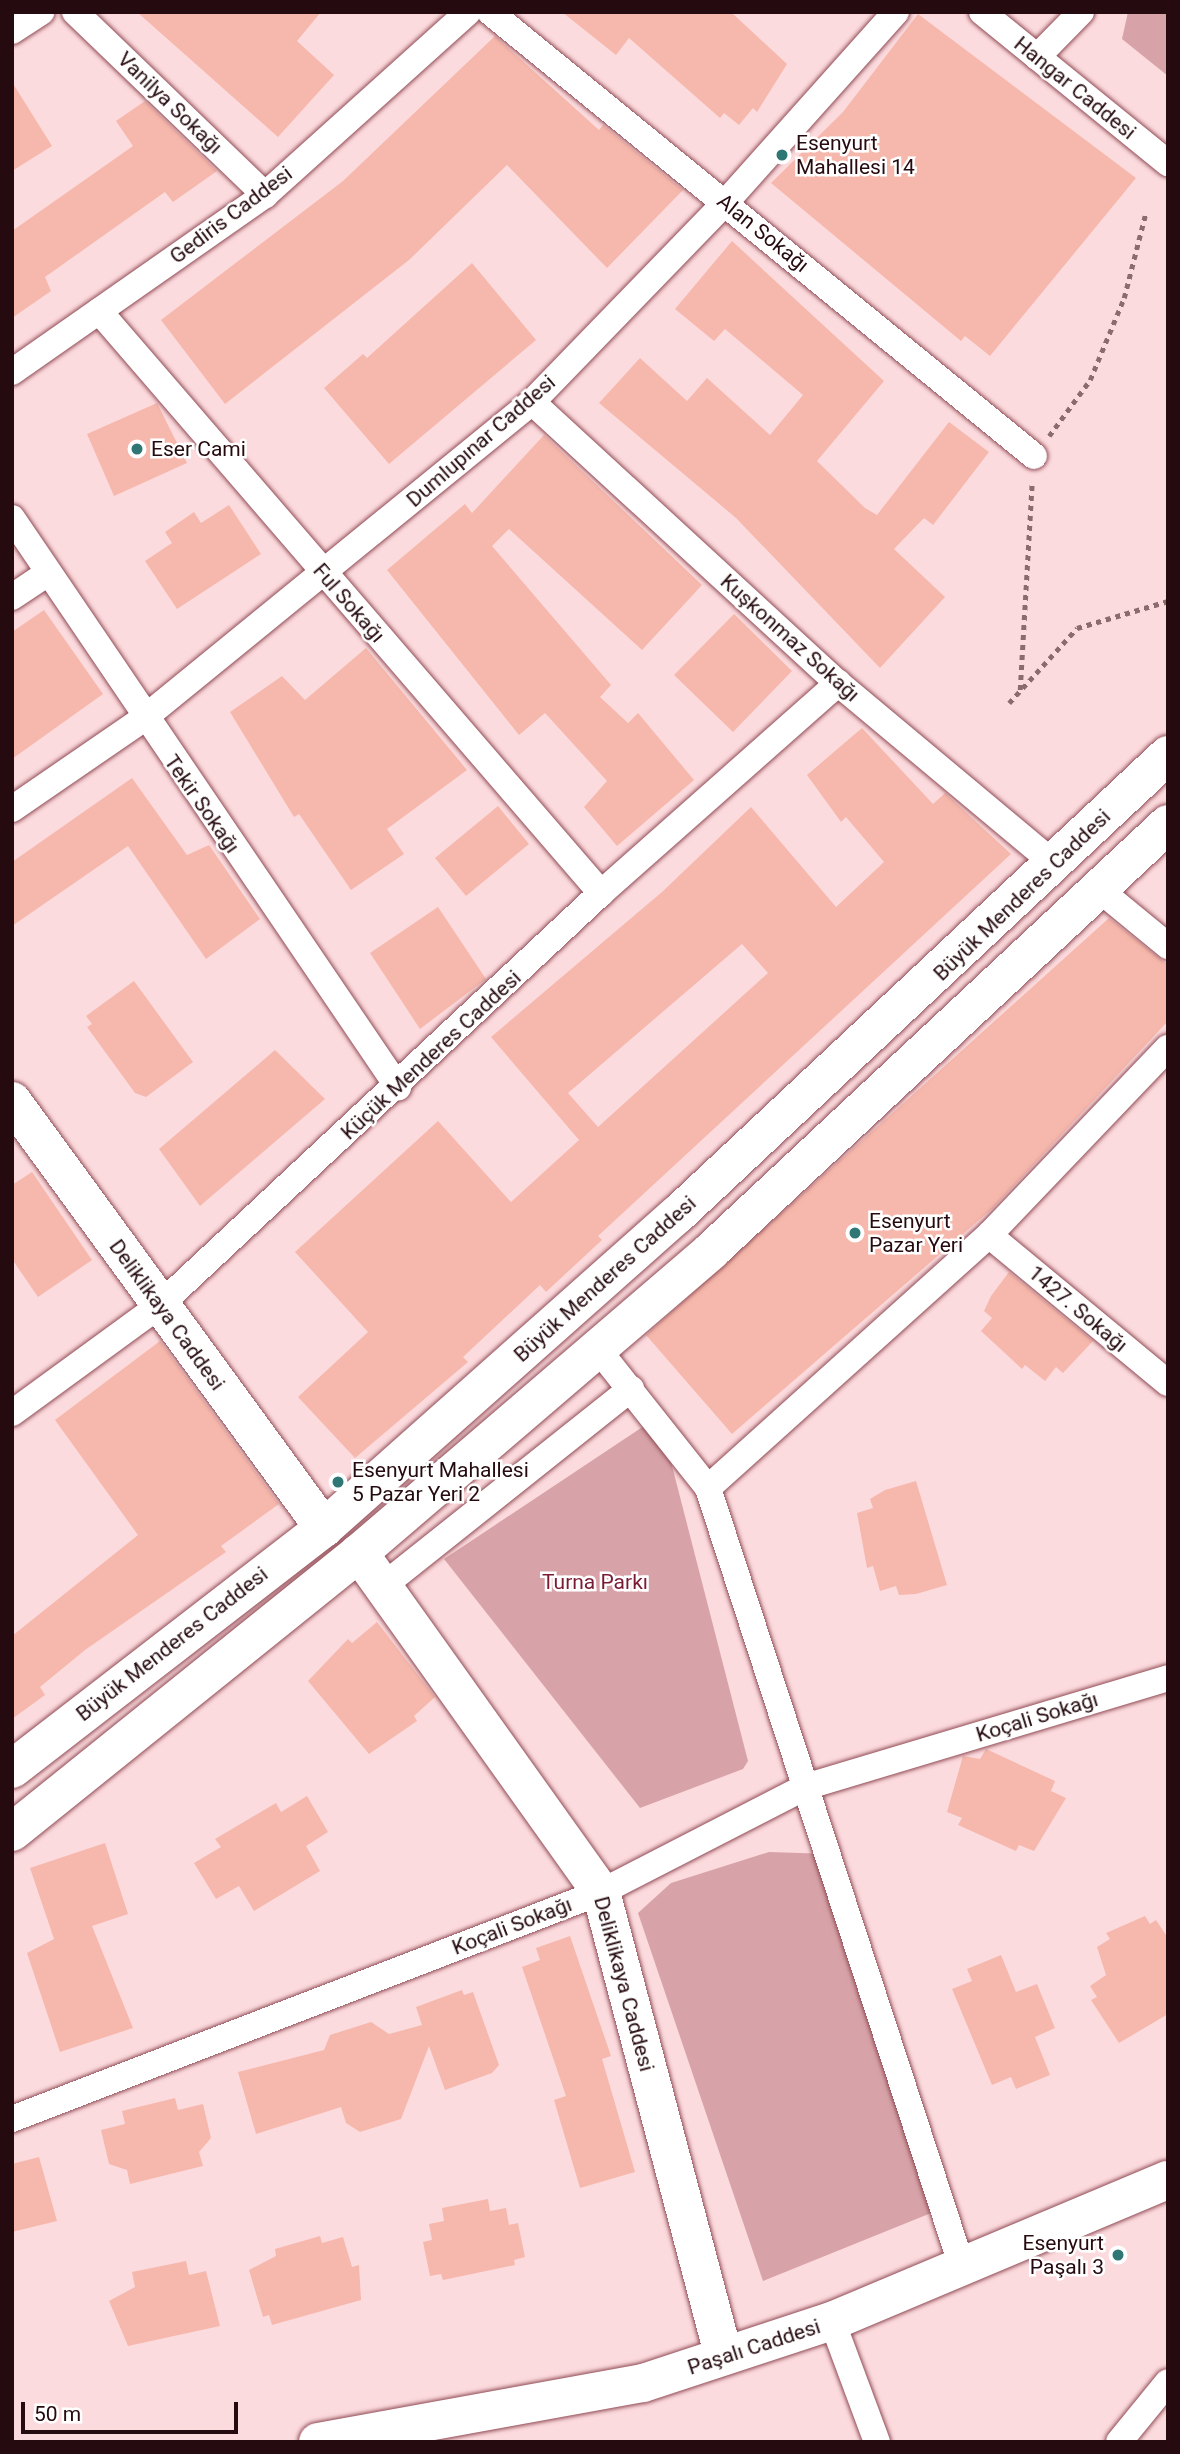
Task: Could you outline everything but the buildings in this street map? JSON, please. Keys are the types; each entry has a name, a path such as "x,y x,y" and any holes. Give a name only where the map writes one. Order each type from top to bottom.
{"street":[{"path":"12,31 41,12"},
{"name":"Vanilya Sokağı","path":"75,12 265,195"},
{"name":"Gediris Caddesi","path":"12,372 265,195 468,12"},
{"name":"Alan Sokağı","path":"490,12 1034,456"},
{"name":"Dumlupınar Caddesi","path":"12,809 143,719 532,402 726,202 896,12"},
{"name":"Hangar Caddesi","path":"982,12 1168,163"},
{"path":"1037,57 1081,12"},
{"name":"Ful Sokağı","path":"99,311 323,575 601,893"},
{"name":"Kuşkonmaz Sokağı","path":"532,402 838,683 1056,865"},
{"name":"Tekir Sokağı","path":"12,518 143,719 398,1087"},
{"path":"12,597 48,573"},
{"name":"Küçük Menderes Caddesi","path":"12,1413 160,1305 398,1087 601,893 838,683"},
{"name":"Büyük Menderes Caddesi","path":"12,1769 324,1528 677,1215 1056,865 1168,755"},
{"name":"Büyük Menderes Caddesi","path":"12,1832 359,1553 597,1348 1101,891 1168,824"},
{"path":"1101,891 1168,946"},
{"path":"708,1488 989,1235 1168,1048"},
{"name":"Deliklikaya Caddesi","path":"12,1101 324,1528"},
{"name":"1427. Sokağı","path":"989,1235 1168,1383"},
{"path":"597,1348 708,1488 962,2267"},
{"path":"383,1586 631,1389"},
{"name":"Deliklikaya Caddesi","path":"359,1553 601,1892 724,2356"},
{"name":"Koçali Sokağı","path":"12,2119 601,1892 805,1787 1168,1678"},
{"name":"Paşalı Caddesi","path":"336,2440 643,2383 832,2321 1168,2180"},
{"path":"832,2321 877,2442"},
{"path":"1119,2442 1168,2382"}],"path":[{"path":"1020,690 1034,456 1090,380 1124,298 1146,212"},
{"path":"1009,703 1077,628 1168,601"}],"green space":[{"path":"1128,12 1168,12 1168,76 1122,39"},
{"name":"Turna Parkı","path":"644,1426 670,1458 748,1761 743,1769 640,1808 444,1559"},
{"path":"769,1852 830,1854 946,2207 763,2281 638,1913 671,1883"}],"place":[{"name":"Esenyurt Mahallesi 14","path":"782,155"},
{"name":"Eser Cami","path":"137,449"},
{"name":"Esenyurt Pazar Yeri","path":"855,1233"},
{"name":"Esenyurt Mahallesi 5 Pazar Yeri 2","path":"338,1482"},
{"name":"Esenyurt Paşalı 3","path":"1118,2255"}]}
